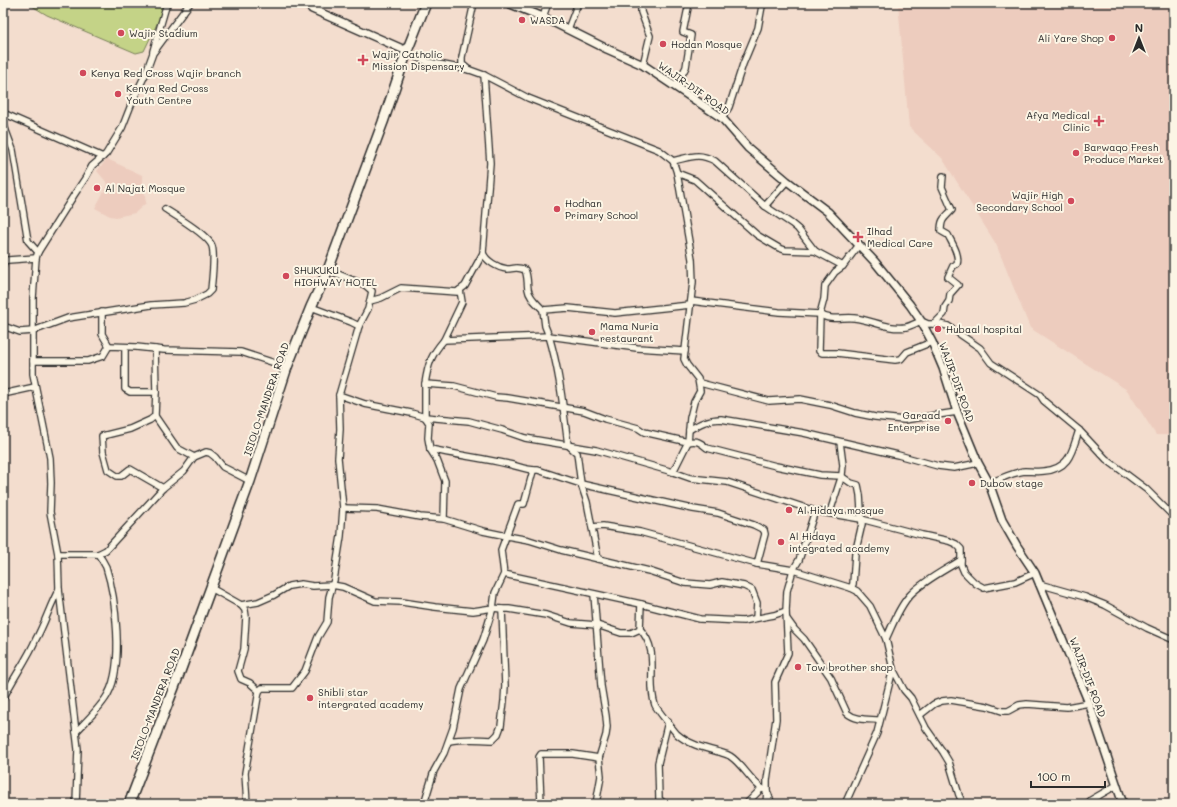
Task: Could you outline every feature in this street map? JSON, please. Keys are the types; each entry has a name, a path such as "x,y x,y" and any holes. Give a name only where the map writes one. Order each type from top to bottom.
{"highway":[{"name":"ISIOLO-MANDERA ROAD","path":"128,804 178,677 250,481 287,367 310,307 328,270 426,3"}],"main road":[{"name":"WAJIR-DIF ROAD","path":"508,3 519,5 643,65 722,118 748,148 786,181 828,212 897,288 921,321 932,342 943,368 957,412 978,463 989,483 1002,520 1035,573 1089,703 1123,804"},
{"path":"311,6 407,52"}],"street":[{"path":"76,804 78,749 60,588 58,554 50,512 52,483 50,458 35,387 33,361 36,258 38,252 92,166 106,154 122,128 132,100 145,75 167,3"},
{"path":"152,53 190,3"},
{"path":"300,3 311,6"},
{"path":"470,70 462,64 462,57 474,3"},
{"path":"543,17 548,3"},
{"path":"568,29 578,3"},
{"path":"641,3 641,12 650,36 643,65"},
{"path":"676,86 687,62 691,35 683,32 689,3"},
{"path":"722,118 729,107 743,64 758,28 763,4"},
{"path":"407,52 428,62 470,70 484,75 528,98 659,150 673,161 677,173 692,259 693,282 684,359 687,366 697,376 700,383 700,391 694,402 690,418 688,442 673,472"},
{"path":"370,301 401,288 453,292 460,290 465,286 483,253 490,163 484,75"},
{"path":"3,113 103,157"},
{"path":"3,123 13,150 28,241 38,252"},
{"path":"673,161 699,156 706,156 715,161 765,206 792,224 815,251 843,266"},
{"path":"677,173 695,180 757,235 779,248 785,250 815,251"},
{"path":"934,324 944,314 950,294 958,285 948,277 953,266 957,264 958,260 948,235 941,231 941,224 944,217 952,210 942,187 943,176"},
{"path":"765,206 786,181"},
{"path":"3,326 20,332 33,331 68,318 151,305 184,303 195,300 207,294 211,290 212,246 201,234 165,209"},
{"path":"859,245 843,266 835,272 825,286 824,299 820,314 819,350 822,353 837,353 895,360 901,359 906,352 932,342"},
{"path":"483,253 487,260 498,267 507,269 519,267 525,270 528,277 528,291 535,302 543,310 545,326 560,378 568,445 577,453 581,484 587,502 598,559"},
{"path":"3,265 4,262 8,260 36,258"},
{"path":"247,804 245,773 259,691 262,688 292,688 305,671 318,637 327,622 329,597 334,580 339,549 344,508 338,458 340,429 339,395 358,326 368,309 372,291 365,285 328,270"},
{"path":"444,519 445,481 430,449 428,438 429,423 426,417 427,369 434,352 444,340 462,302 460,290"},
{"path":"543,310 568,308 615,313 690,303 779,312 820,314 826,318 855,318 885,326 907,327 921,321 928,324 948,326 980,348 990,363 1040,395 1044,401 1079,430 1106,459 1146,489 1174,518"},
{"path":"310,307 358,326"},
{"path":"102,312 102,334 109,346"},
{"path":"444,340 549,336 637,348 685,351"},
{"path":"109,346 241,352 287,367"},
{"path":"33,361 88,361 103,356 109,346"},
{"path":"125,347 125,389 130,392 156,392"},
{"path":"155,349 155,416 177,448 194,457"},
{"path":"700,383 769,401 800,399 876,417 904,420 957,412"},
{"path":"426,384 454,386 496,397 584,411 605,419 638,428 644,432 688,442 700,442 707,448 776,466 820,475 841,476 851,483 858,485 860,494 862,524 855,554 853,584 851,588"},
{"path":"3,394 35,387"},
{"path":"339,395 365,404 426,417 469,421 525,438 596,450 690,478 728,482 814,510 861,519 956,544 961,549 961,565 964,572 975,583 984,588 1015,582 1035,573"},
{"path":"155,416 150,420 130,429 102,436 102,452 108,470 117,476 121,476 130,470 163,488"},
{"path":"688,430 708,420 721,419 804,433 938,466 954,468 978,463"},
{"path":"989,483 1024,471 1042,472 1055,470 1064,465 1070,456 1079,430"},
{"path":"830,512 843,465 840,442"},
{"path":"430,449 509,464 533,471 538,470 581,484 693,510 718,513 754,525 764,530 765,534 757,564"},
{"path":"58,554 98,554 106,550 163,488 184,471 194,457 206,452 215,456 223,467 250,481"},
{"path":"424,804 434,771 449,742 461,689 483,640 493,608 495,593 504,574 501,550 518,504 524,504 533,471"},
{"path":"344,508 377,509 420,518 444,519 483,531 529,540 561,550 649,571 685,583 710,585 722,582 744,586 752,590 757,602 756,618"},
{"path":"766,804 767,780 776,719 775,682 788,653 786,619 787,592 814,510"},
{"path":"592,526 604,526 640,532 757,564 793,570 857,591 870,606 886,639 893,669 920,714 926,728 943,752 948,762 963,804"},
{"path":"76,732 108,694 114,675 117,654 114,603 105,566 98,554"},
{"path":"886,639 900,609 910,595 961,560"},
{"path":"504,574 641,604 700,619 743,621 786,611"},
{"path":"241,605 258,602 289,586 301,584 313,586 332,585 343,587 375,601 402,602 473,611 493,608 509,609 546,615 571,623 597,625 621,633 631,633 640,629"},
{"path":"1039,584 1085,597 1105,605 1147,628 1174,640"},
{"path":"3,699 36,641 53,600 60,588"},
{"path":"211,588 241,605 245,610 244,649 238,671 241,679 250,683 259,691"},
{"path":"594,594 601,686 607,727 599,758 602,776 596,804"},
{"path":"641,604 640,629 646,636 651,648 655,705 676,734 690,743 730,755 761,789 767,791"},
{"path":"449,742 456,740 492,740 498,734 501,726 505,686 502,609"},
{"path":"786,619 804,638 831,678 847,713 858,719 880,720"},
{"path":"845,804 877,733 893,669"},
{"path":"920,714 934,704 951,700 987,706 1002,711 1008,711 1019,705 1026,704 1067,707 1089,703"},
{"path":"666,804 659,799 658,795 658,763 668,722"},
{"path":"541,804 539,757 541,754 573,754 599,758"},
{"path":"1087,804 1091,800 1117,785"},
{"path":"746,804 761,789"},
{"path":"767,791 771,802 775,804"}],"shaded area":[{"name":"Wajir High Secondary School","path":"898,3 1174,3 1174,435 1156,435 1127,390 1030,328 996,244 942,158 909,127"},
{"path":"107,159 142,175 146,203 135,213 116,217 110,216 95,208 108,184 97,171"}],"green space":[{"name":"Wajir Stadium","path":"27,3 167,3 144,51 136,53 47,15"}],"place":[{"name":"WASDA","path":"522,20"},
{"name":"Wajir Stadium","path":"121,33"},
{"name":"Ali Yare Shop","path":"1112,38"},
{"name":"Hodan Mosque","path":"663,44"},
{"name":"Wajir Catholic Mission Dispensary","path":"363,60"},
{"name":"Kenya Red Cross Wajir branch","path":"83,73"},
{"name":"Kenya Red Cross Youth Centre","path":"118,94"},
{"name":"Afya Medical Clinic","path":"1099,121"},
{"name":"Barwaqo Fresh Produce Market","path":"1076,153"},
{"name":"Al Najat Mosque","path":"97,188"},
{"name":"Wajir High Secondary School","path":"1071,201"},
{"name":"Hodhan Primary School","path":"557,209"},
{"name":"Ilhad Medical Care","path":"858,237"},
{"name":"SHUKUKU HIGHWAY HOTEL","path":"286,276"},
{"name":"Hubaal hospital","path":"938,329"},
{"name":"Mama Nuria restaurant","path":"592,332"},
{"name":"Garaad Enterprise","path":"948,421"},
{"name":"Dubow stage","path":"972,483"},
{"name":"Al Hidaya mosque","path":"789,510"},
{"name":"Al Hidaya integrated academy","path":"781,542"},
{"name":"Tow brother shop","path":"798,667"},
{"name":"Shibli star intergrated academy","path":"310,698"}]}
